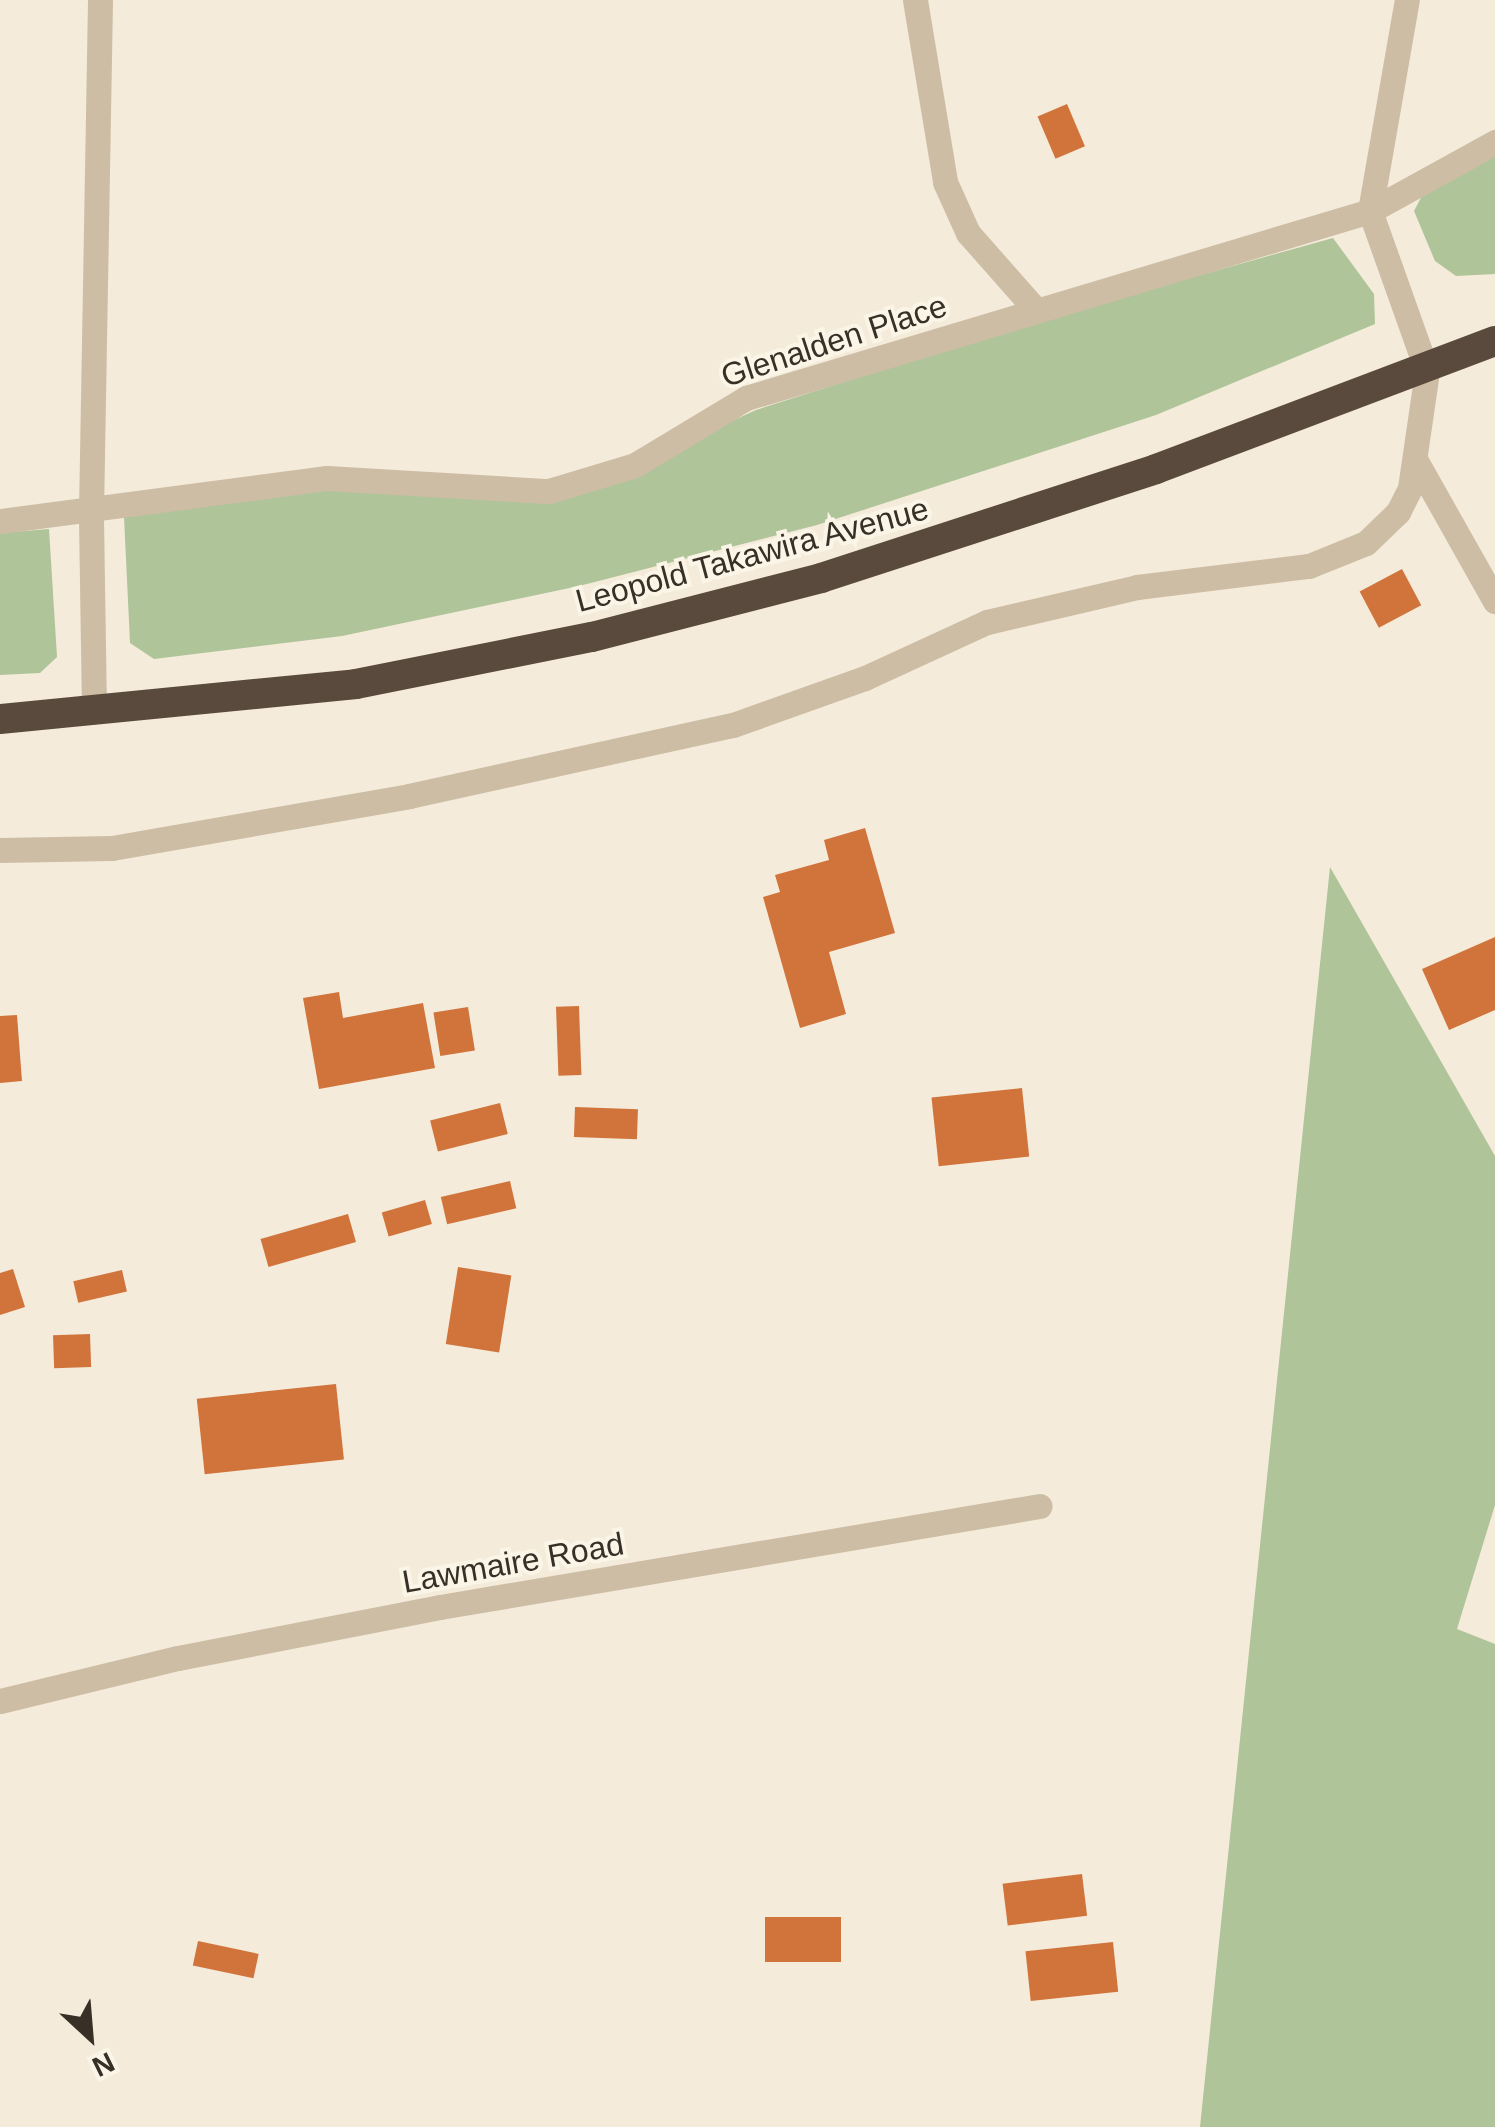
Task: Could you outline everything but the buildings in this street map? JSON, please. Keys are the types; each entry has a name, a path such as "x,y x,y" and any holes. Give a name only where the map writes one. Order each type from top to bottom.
{"highway":[{"name":"Leopold Takawira Avenue","path":"0,719 356,684 592,637 821,578 1156,469 1427,371 1495,342"}],"street":[{"path":"94,710 91,512 100,0"},
{"path":"915,0 946,182 968,232 1036,310"},
{"path":"0,850 131,844 408,796 732,725 865,678 987,622 1136,588 1339,558 1366,543 1398,512 1416,461 1427,371 1370,211 1407,0"},
{"name":"Glenalden Place","path":"0,521 327,478 549,491 635,465 746,398 1370,211 1495,142"},
{"path":"1416,461 1493,593"},
{"name":"Lawmaire Road","path":"0,1701 421,1610 1040,1506"}],"green space":[{"path":"1495,154 1495,274 1456,276 1435,261 1414,211 1424,192"},
{"path":"1333,238 1374,294 1375,324 1156,415 817,525 579,586 342,636 154,659 130,643 124,517 336,488 479,497 680,445 756,410 1038,320"},
{"path":"49,529 57,657 40,673 0,675 0,533"},
{"path":"1330,867 1495,1156 1495,1505 1457,1629 1495,1644 1495,2127 1200,2127"}]}
